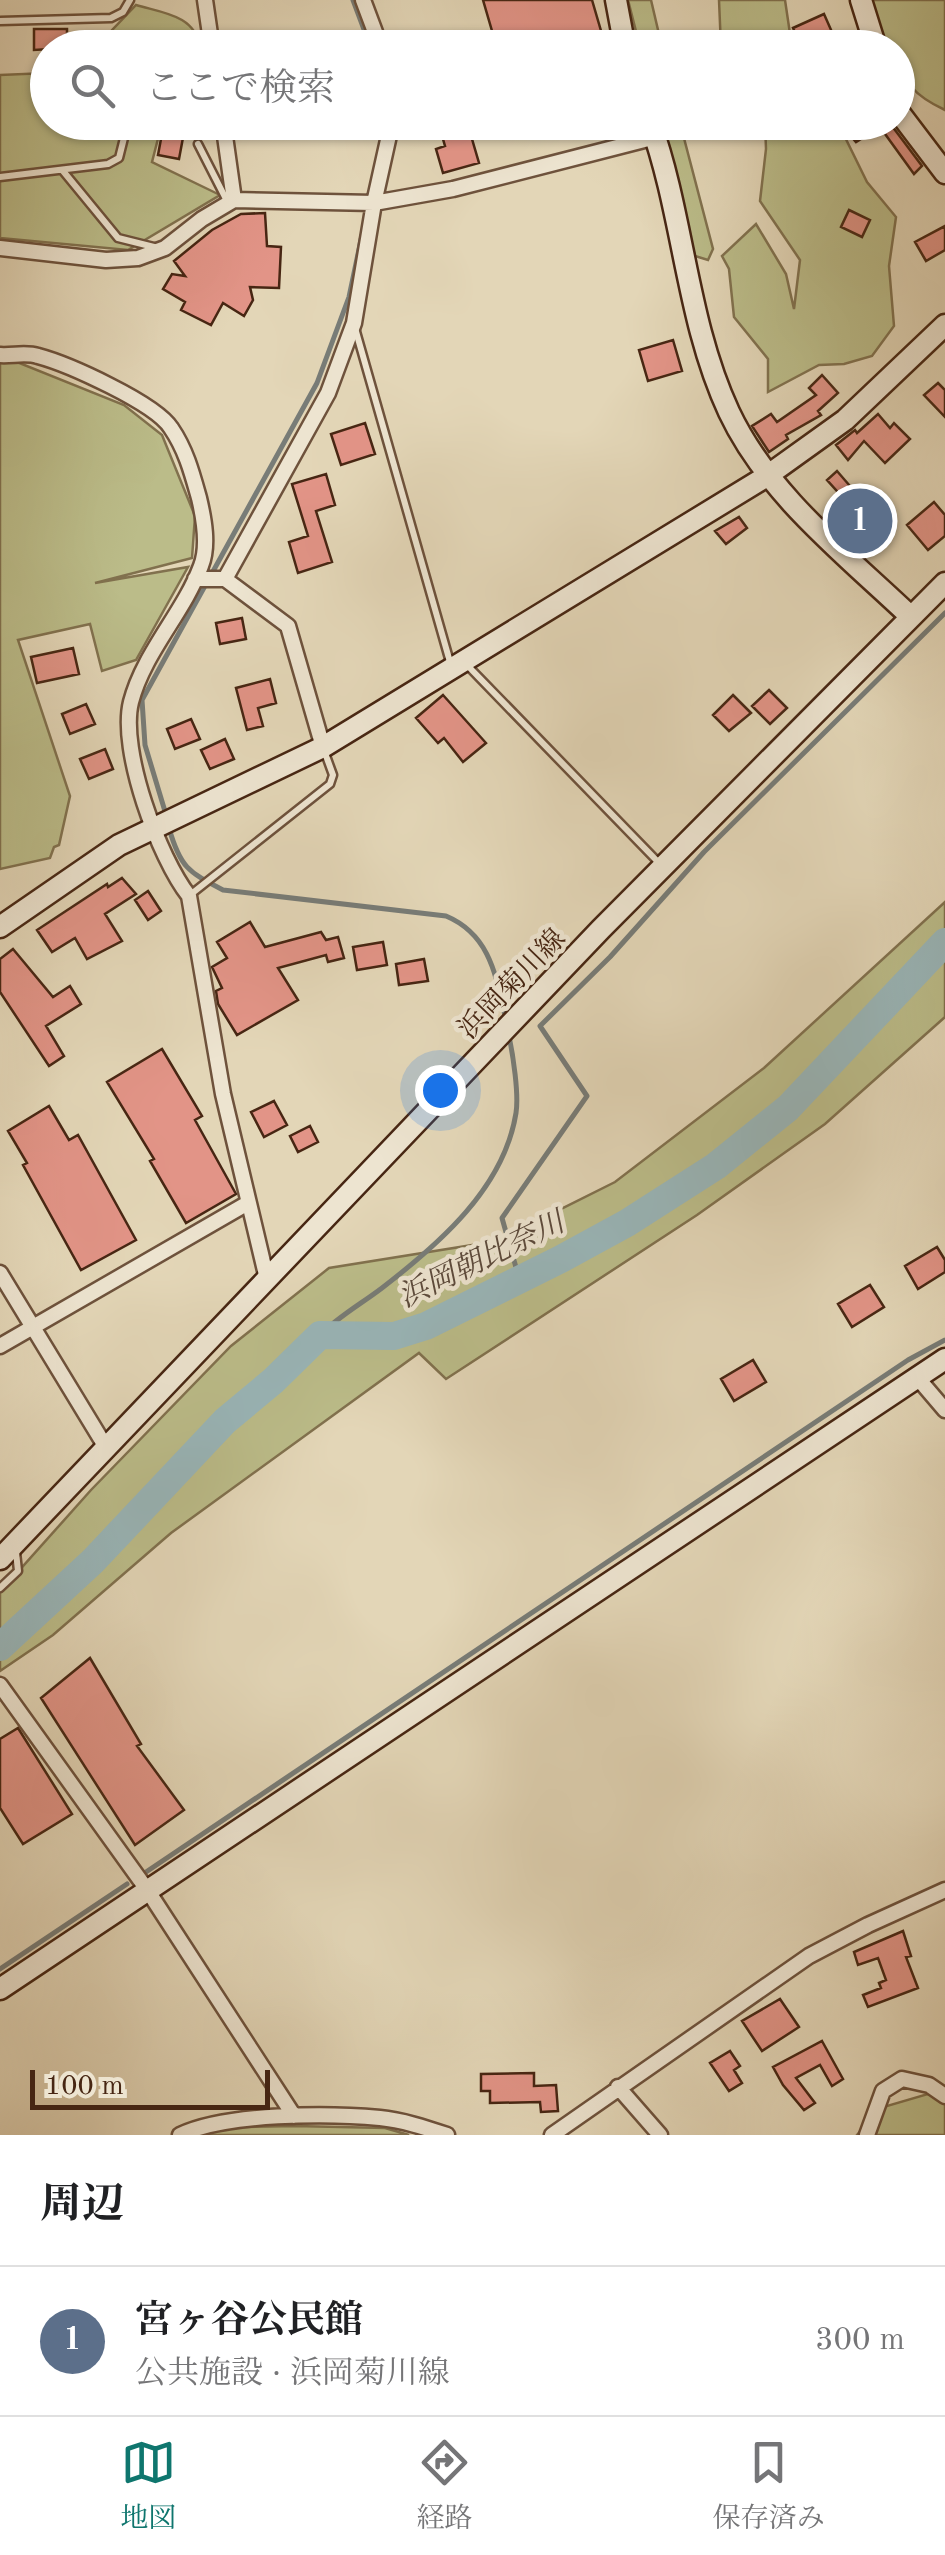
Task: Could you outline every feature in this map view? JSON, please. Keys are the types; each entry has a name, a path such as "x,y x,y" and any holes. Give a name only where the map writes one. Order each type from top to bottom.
{"street":[{"path":"205,0 209,30"},
{"path":"363,0 374,30"},
{"path":"616,0 622,30"},
{"path":"861,0 870,30"},
{"path":"915,133 945,172"},
{"path":"225,140 232,202"},
{"path":"224,579 328,393 354,323 388,140"},
{"path":"0,248 106,260 138,258 162,249 232,202 374,203 452,190 620,140"},
{"path":"655,140 696,314 729,412 767,476 911,618"},
{"path":"0,926 119,845 323,747 767,476 845,420 945,325"},
{"path":"0,355 35,354 148,406 170,424 188,458 206,542 202,563 146,664 130,704 128,737 153,828 174,877 189,896 224,1094 266,1279"},
{"path":"195,579 224,579 288,626 323,747"},
{"name":"浜岡菊川線","path":"8,1552 663,867 945,583"},
{"path":"0,1346 248,1204"},
{"path":"0,1273 107,1449"},
{"path":"0,1990 945,1359"},
{"path":"916,1376 945,1410"},
{"path":"0,1685 148,1891 294,2116"},
{"path":"552,2135 810,1956 945,1890"},
{"path":"867,2135 884,2091 902,2079 929,2085 945,2096"},
{"path":"618,2087 660,2135"},
{"path":"180,2135 223,2123 294,2116 382,2118 447,2135"}],"lane":[{"path":"0,21 112,18 124,12 130,0"},
{"path":"0,176 108,164 119,158 124,140"},
{"path":"198,144 232,202"},
{"path":"62,170 118,238 162,249"},
{"path":"354,323 457,664 663,867"},
{"path":"189,896 330,784 333,775 323,747"},
{"path":"0,1588 18,1571 8,1552"}],"green space":[{"path":"628,0 651,0 658,30 636,30"},
{"path":"719,0 785,0 789,30 720,30"},
{"path":"859,0 945,0 945,110 915,89 915,30 876,30"},
{"path":"136,5 167,13 193,30 112,30"},
{"path":"30,74 30,140 158,140 152,162 220,195 128,250 0,238 0,75"},
{"path":"664,140 684,140 713,249 708,260 695,256"},
{"path":"766,140 846,140 867,182 896,217 889,266 894,326 872,356 844,364 819,365 768,392 768,359 734,317 729,269 722,256 756,224 786,274 794,309 800,260 760,201"},
{"path":"0,362 17,362 124,405 162,435 195,516 192,558 95,583 188,567 136,660 102,671 90,624 18,640 70,796 59,845 50,858 0,869"},
{"path":"945,902 945,1017 825,1124 697,1215 446,1379 419,1353 171,1533 53,1635 0,1671 0,1592 91,1490 231,1346 329,1268 497,1241 615,1182 764,1068"},
{"path":"945,2089 945,2135 857,2135 880,2108"},
{"path":"200,2128 385,2128 409,2135 187,2135"}],"building":[{"path":"483,0 592,0 601,30 492,30"},
{"path":"824,14 831,30 794,30"},
{"path":"161,140 183,140 179,159 158,155"},
{"path":"443,140 472,140 479,163 443,173 436,149 445,146"},
{"path":"889,140 902,140 922,166 914,174"},
{"path":"849,210 870,220 862,237 841,227"},
{"path":"265,213 267,246 281,247 279,288 250,287 253,300 244,316 223,303 211,325 181,310 185,302 163,289 172,274 185,276 174,261 212,230 241,214"},
{"path":"945,226 945,250 926,261 915,242"},
{"path":"673,340 682,371 648,381 639,350"},
{"path":"822,375 838,393 818,411 821,415 786,435 788,439 769,452 752,426 771,414 777,422 816,395 809,388"},
{"path":"938,383 945,390 945,417 924,395"},
{"path":"878,414 890,428 894,423 910,439 885,463 864,441 848,460 836,445"},
{"path":"365,423 375,454 341,465 331,434"},
{"path":"837,471 856,493 846,501 827,480"},
{"path":"326,474 335,505 316,511 332,562 298,573 289,542 308,536 292,484"},
{"path":"860,501 880,519 859,542 840,523"},
{"path":"934,502 945,515 945,536 928,550 907,525"},
{"path":"739,517 747,528 726,544 715,531"},
{"path":"242,618 246,639 220,644 216,623"},
{"path":"73,648 79,674 37,683 31,657"},
{"path":"270,679 276,703 258,708 263,726 247,730 236,688"},
{"path":"769,690 787,708 770,724 752,706"},
{"path":"443,695 486,743 463,762 444,738 438,743 416,718"},
{"path":"733,695 751,713 729,731 713,715"},
{"path":"86,704 95,724 70,734 62,714"},
{"path":"191,719 200,739 175,749 167,729"},
{"path":"225,739 234,759 210,769 201,750"},
{"path":"105,749 113,769 89,779 80,759"},
{"path":"122,878 136,894 105,914 122,941 87,959 75,938 52,952 37,930"},
{"path":"148,891 161,911 148,920 135,900"},
{"path":"250,922 265,947 321,932 326,940 338,937 344,958 328,962 326,955 278,968 298,1000 237,1035 218,1004 216,991 222,988 212,967 227,958 217,942"},
{"path":"383,942 387,965 357,970 353,947"},
{"path":"13,949 53,997 70,986 81,1004 46,1026 64,1056 49,1066 0,992 0,959"},
{"path":"424,959 428,981 399,985 396,964"},
{"path":"162,1049 202,1116 195,1120 236,1194 186,1223 150,1161 154,1159 107,1082"},
{"path":"274,1101 287,1125 264,1137 251,1112"},
{"path":"49,1106 69,1140 78,1135 136,1240 81,1270 8,1131"},
{"path":"310,1126 318,1142 298,1152 290,1136"},
{"path":"937,1247 945,1260 945,1272 918,1289 905,1266"},
{"path":"870,1285 884,1307 852,1327 838,1304"},
{"path":"753,1360 766,1382 734,1401 721,1379"},
{"path":"90,1658 141,1744 137,1746 184,1810 135,1845 41,1698"},
{"path":"18,1728 72,1814 23,1844 0,1808 0,1739"},
{"path":"903,1931 911,1956 906,1957 918,1988 868,2007 863,1995 881,1988 879,1983 886,1980 878,1958 858,1965 854,1952"},
{"path":"780,1999 799,2027 762,2051 742,2021"},
{"path":"822,2041 843,2079 832,2086 820,2065 796,2078 815,2103 804,2110 773,2067"},
{"path":"730,2051 740,2066 734,2070 742,2083 729,2091 710,2063"},
{"path":"534,2073 534,2086 556,2085 558,2111 541,2112 540,2102 490,2103 490,2091 481,2091 481,2074"}],"waterway":[{"path":"353,0 364,30"},
{"path":"167,818 145,745 142,700 317,383 349,297 362,235"},
{"path":"519,1278 502,1218 587,1096 540,1026 610,957 704,852 945,613"},
{"path":"169,828 187,867 223,890 446,916 461,924 473,934 489,959 506,1020"},
{"name":"浜岡朝比奈川","path":"0,1647 93,1561 225,1421 320,1335 394,1336 426,1326 627,1223 716,1166 788,1108 945,942"},
{"path":"320,1335 425,1253 483,1190 498,1166 516,1113 509,1036"},
{"path":"146,1872 908,1360 945,1340"},
{"path":"0,1969 127,1884"}],"place":[{"name":"宮ヶ谷公民館","path":"860,521"}]}
